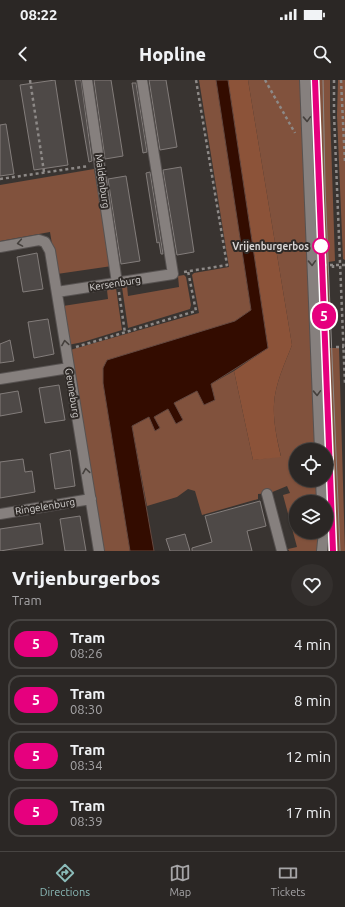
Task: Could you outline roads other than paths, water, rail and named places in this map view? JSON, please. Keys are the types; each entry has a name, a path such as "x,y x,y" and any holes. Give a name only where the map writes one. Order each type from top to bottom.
{"street":[{"name":"Maldenburg","path":"87,80 101,164 117,283"},
{"name":"Kersenburg","path":"57,292 173,274 142,80"},
{"path":"306,80 320,443"},
{"name":"Geuneburg","path":"0,247 39,240 45,242 50,251 99,551"},
{"path":"0,379 69,368"},
{"path":"267,494 282,551"},
{"name":"Ringelenburg","path":"0,514 91,499"},
{"path":"322,551 323,539"}],"tram line":[{"path":"315,80 333,551"},
{"name":"5","path":"315,80 333,551"},
{"path":"323,80 325,186 340,551"}],"place":[{"name":"Vrijenburgerbos","path":"321,246"}]}
